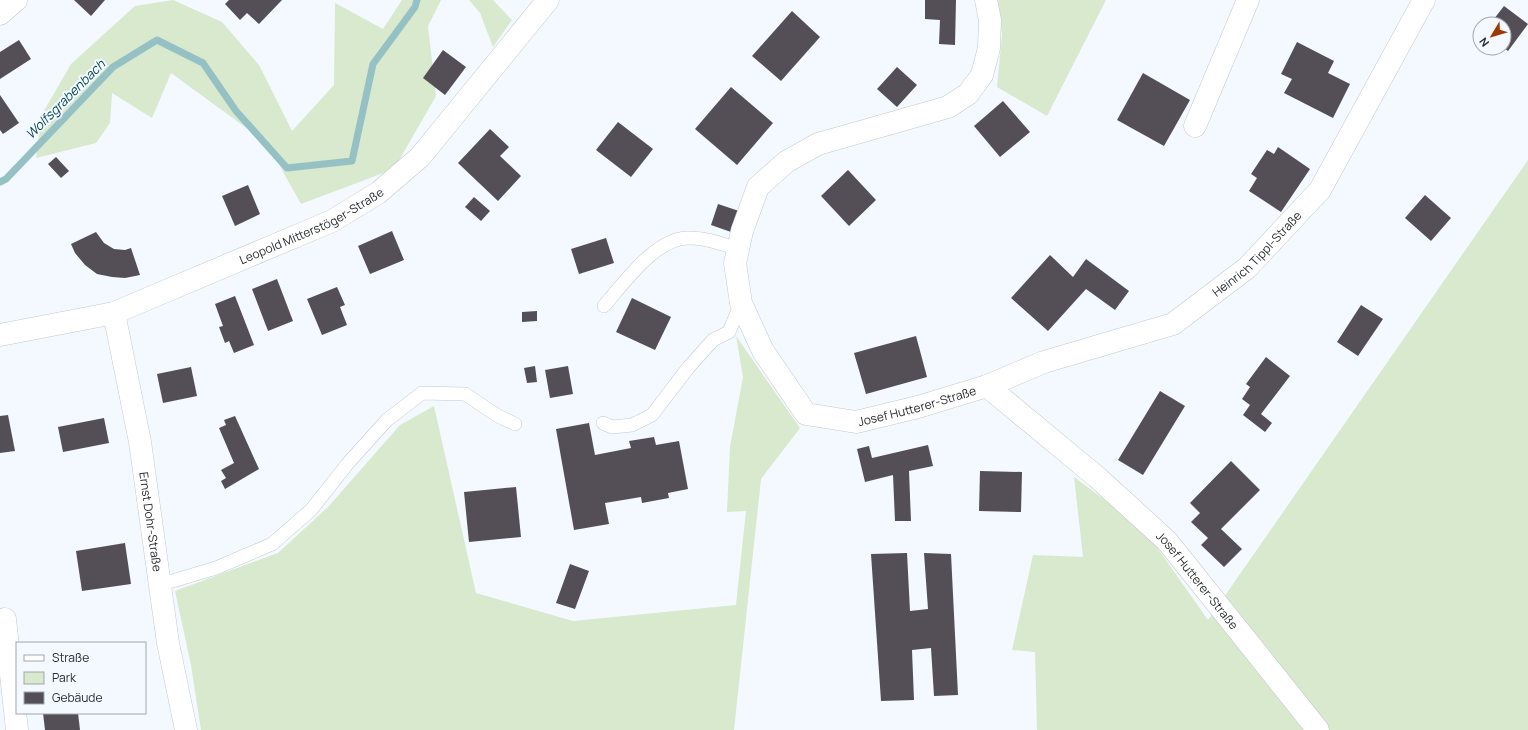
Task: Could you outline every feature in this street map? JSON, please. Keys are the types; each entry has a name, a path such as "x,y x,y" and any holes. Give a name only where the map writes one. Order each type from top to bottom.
{"street":[{"path":"0,14 16,0"},
{"name":"Leopold Mitterstöger-Straße","path":"0,335 114,313 332,222 378,193 420,157 548,0"},
{"name":"Josef Hutterer-Straße","path":"986,0 990,20 989,48 982,75 968,94 948,107 818,144 786,162 758,187 742,231 735,263 741,303 763,352 806,414 856,422 918,407 987,386 1098,478 1167,541 1318,730"},
{"path":"1195,126 1248,0"},
{"name":"Heinrich Tippl-Straße","path":"987,386 1044,362 1173,324 1247,268 1320,190 1424,0"},
{"name":"Ernst Dohr-Straße","path":"114,313 140,442 168,643 186,730"},
{"path":"6,618 16,730"}],"lane":[{"path":"604,306 645,259 667,243 688,237 708,239 738,249"},
{"path":"603,423 612,427 632,425 652,415 688,368 713,340 729,332 741,303"},
{"path":"160,585 216,568 272,544 311,510 349,462 387,420 422,392 464,394 498,416 515,424"}],"green space":[{"path":"173,0 222,22 259,65 292,131 334,85 335,3 383,29 402,0 441,0 428,26 436,96 394,169 301,204 267,143 171,73 152,118 112,93 110,123 96,143 36,158 41,116 71,64 135,6"},
{"path":"469,0 493,0 512,20 493,47 480,13"},
{"path":"998,0 1106,0 1047,116 997,87 1002,35"},
{"path":"1528,160 1528,730 1037,730 1035,652 1012,650 1033,555 1083,557 1074,477 1144,529 1208,620"},
{"path":"736,336 800,428 761,479 734,730 201,730 191,665 175,591 278,553 328,507 400,425 434,406 476,593 573,621 736,605 746,511 727,512 730,447 743,377"}],"building":[{"path":"74,0 105,0 91,16"},
{"path":"229,0 282,0 259,24 247,13 240,20 225,4"},
{"path":"925,0 956,0 955,45 939,44 940,20 925,19"},
{"path":"1504,6 1528,24 1512,46 1512,16 1496,16"},
{"path":"792,11 820,37 781,81 752,56"},
{"path":"19,40 31,59 0,79 0,52"},
{"path":"1297,42 1334,61 1328,73 1350,84 1333,118 1284,93 1292,79 1281,74"},
{"path":"443,50 466,67 445,95 423,78"},
{"path":"897,67 917,85 897,107 877,89"},
{"path":"1143,73 1190,100 1164,146 1117,120"},
{"path":"731,87 773,123 737,165 695,129"},
{"path":"0,95 19,123 3,134 0,130"},
{"path":"1003,101 1030,132 1000,157 974,126"},
{"path":"618,122 653,149 631,177 596,150"},
{"path":"490,129 509,147 500,156 521,176 498,201 458,163"},
{"path":"1278,147 1310,169 1281,212 1249,191 1257,178 1251,174 1267,150 1274,154"},
{"path":"56,157 69,171 61,178 48,164"},
{"path":"848,170 876,200 849,226 821,196"},
{"path":"248,185 260,214 235,226 222,196"},
{"path":"1425,195 1451,218 1431,241 1405,218"},
{"path":"474,197 490,211 481,221 465,207"},
{"path":"718,204 739,211 731,232 711,225"},
{"path":"392,231 404,260 370,274 358,246"},
{"path":"96,232 104,243 114,249 125,250 131,248 140,275 125,278 112,277 97,274 85,265 75,253 71,244"},
{"path":"606,238 614,263 579,274 571,249"},
{"path":"1050,255 1073,277 1086,259 1129,291 1115,310 1086,289 1048,331 1011,298"},
{"path":"277,279 293,321 268,331 252,289"},
{"path":"337,287 345,305 340,307 347,325 322,335 307,299"},
{"path":"235,296 254,345 234,353 229,341 225,343 219,327 223,326 215,304"},
{"path":"632,298 671,317 655,350 616,332"},
{"path":"1361,305 1383,319 1358,356 1337,342"},
{"path":"537,311 537,321 522,322 522,312"},
{"path":"916,336 927,377 866,394 854,353"},
{"path":"1266,357 1290,376 1261,414 1272,423 1265,432 1243,415 1250,405 1242,399 1250,387 1246,384"},
{"path":"535,366 537,382 527,383 524,368"},
{"path":"568,366 573,394 550,398 545,370"},
{"path":"191,367 197,396 163,403 157,374"},
{"path":"1160,391 1185,406 1143,475 1118,460"},
{"path":"8,415 15,451 0,453 0,416"},
{"path":"235,416 259,469 225,489 221,481 226,478 221,470 234,463 219,428 226,425 224,420"},
{"path":"104,418 109,443 63,452 58,427"},
{"path":"589,423 595,455 631,448 629,441 654,437 656,445 679,441 688,489 668,493 669,498 642,503 641,497 605,503 609,524 574,530 556,429"},
{"path":"928,445 933,466 909,471 911,521 895,521 893,475 865,482 857,449 869,446 872,458"},
{"path":"1231,461 1260,490 1221,529 1242,549 1224,567 1201,545 1208,538 1191,522 1200,513 1190,503"},
{"path":"980,471 1022,472 1021,512 979,511"},
{"path":"516,487 521,537 469,542 464,492"},
{"path":"125,543 131,584 82,591 76,551"},
{"path":"907,553 910,611 928,609 924,553 951,554 958,695 934,696 931,648 912,650 914,700 881,701 871,554"},
{"path":"570,564 589,571 575,609 556,603"},
{"path":"43,714 78,714 80,730 45,730"}],"waterway":[{"name":"Wolfsgrabenbach","path":"0,182 6,179 113,67 157,40 203,63 236,111 287,168 352,161 373,64 415,7 417,0"}]}
